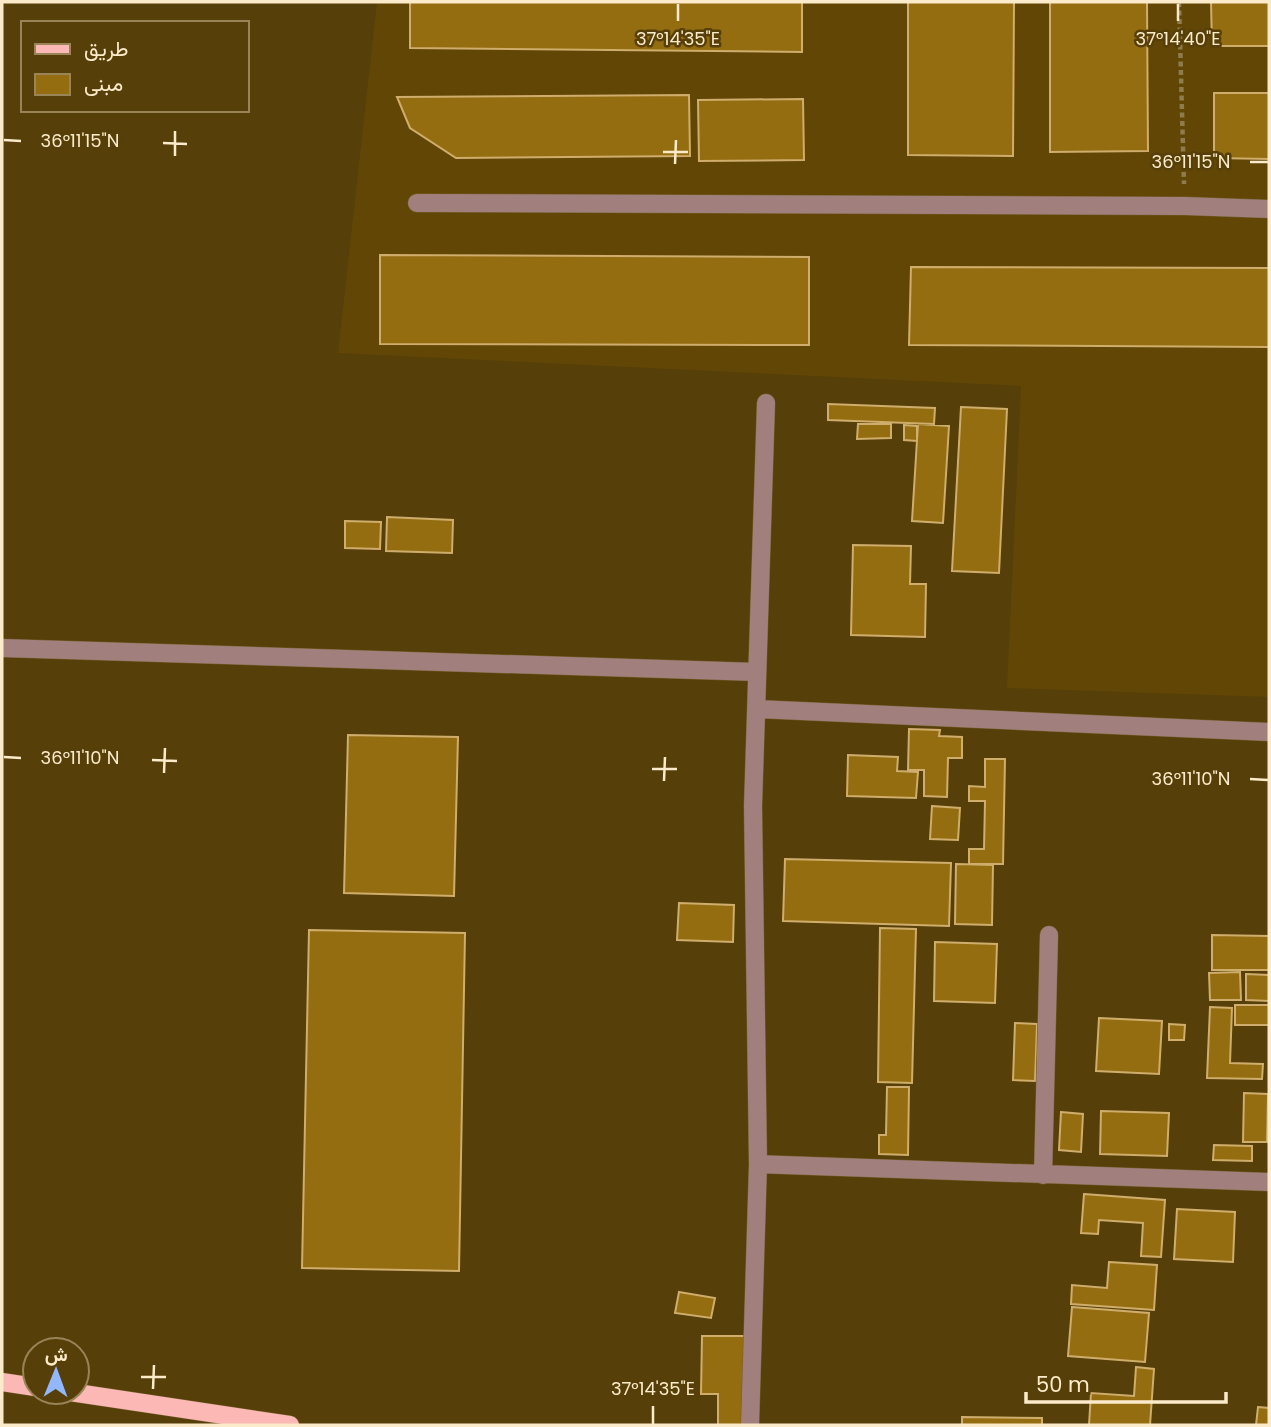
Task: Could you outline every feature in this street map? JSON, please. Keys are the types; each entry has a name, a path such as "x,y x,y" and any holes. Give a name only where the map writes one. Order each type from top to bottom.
{"main road":[{"path":"2,1382 21,1385"},
{"path":"91,1395 290,1425"}],"street":[{"path":"417,203 1185,206 1269,209"},
{"path":"750,1425 758,1164 753,806 766,403"},
{"path":"2,648 757,672"},
{"path":"757,709 1269,732"},
{"path":"1043,1175 1049,935"},
{"path":"758,1164 1269,1182"}],"path":[{"path":"1179,2 1185,206"}],"shaded area":[{"path":"377,2 1269,2 1269,697 1007,688 1021,386 338,353"}],"building":[{"path":"410,2 802,2 802,52 410,48"},
{"path":"908,2 1014,2 1013,156 908,155"},
{"path":"1050,2 1147,2 1148,151 1050,152"},
{"path":"1211,2 1269,2 1269,46 1212,46"},
{"path":"1214,93 1269,93 1269,159 1214,158"},
{"path":"689,95 690,156 456,158 410,128 397,97"},
{"path":"803,99 804,160 699,161 698,100"},
{"path":"380,255 809,257 809,345 380,344"},
{"path":"911,267 1269,268 1269,347 909,345"},
{"path":"828,404 935,408 934,424 828,420"},
{"path":"961,407 1007,409 999,573 952,571"},
{"path":"858,424 891,424 891,438 857,439"},
{"path":"918,424 949,426 943,523 912,521"},
{"path":"904,425 917,426 917,441 904,440"},
{"path":"387,517 453,520 452,553 386,551"},
{"path":"345,521 381,522 380,549 345,548"},
{"path":"853,545 911,546 910,584 926,584 925,637 851,635"},
{"path":"909,729 940,730 939,736 962,737 962,758 948,758 947,797 924,796 924,770 908,770"},
{"path":"348,735 458,737 454,896 344,893"},
{"path":"848,755 898,757 897,771 918,772 916,798 847,796"},
{"path":"985,759 1005,759 1003,864 969,864 969,849 984,849 985,801 969,801 969,786 985,787"},
{"path":"932,806 960,808 958,840 930,839"},
{"path":"785,859 951,863 949,926 783,921"},
{"path":"956,864 993,865 992,925 955,924"},
{"path":"679,903 734,905 733,942 677,940"},
{"path":"880,928 916,929 912,1083 878,1082"},
{"path":"309,930 465,933 459,1271 302,1268"},
{"path":"1212,935 1269,936 1269,970 1212,970"},
{"path":"935,942 997,944 995,1003 934,1001"},
{"path":"1240,972 1241,1000 1210,1000 1209,973"},
{"path":"1246,974 1269,975 1269,1001 1246,1000"},
{"path":"1235,1005 1269,1005 1269,1025 1235,1025"},
{"path":"1210,1007 1232,1008 1230,1063 1263,1064 1262,1079 1207,1078"},
{"path":"1099,1018 1162,1021 1159,1074 1096,1071"},
{"path":"1015,1023 1037,1024 1035,1081 1013,1080"},
{"path":"1169,1024 1185,1025 1184,1040 1169,1040"},
{"path":"887,1087 909,1087 908,1155 879,1154 879,1135 886,1135"},
{"path":"1244,1093 1268,1094 1267,1142 1243,1142"},
{"path":"1101,1111 1169,1113 1167,1156 1100,1154"},
{"path":"1061,1112 1083,1114 1081,1152 1059,1150"},
{"path":"1214,1145 1252,1146 1252,1161 1213,1160"},
{"path":"1084,1194 1165,1200 1161,1257 1141,1256 1143,1223 1099,1220 1098,1234 1081,1233"},
{"path":"1177,1209 1235,1212 1233,1262 1174,1259"},
{"path":"1109,1262 1157,1265 1154,1310 1071,1304 1072,1285 1107,1288"},
{"path":"679,1292 715,1298 711,1318 675,1313"},
{"path":"1072,1307 1149,1313 1145,1362 1068,1356"},
{"path":"702,1336 746,1336 745,1425 718,1425 718,1394 701,1394"},
{"path":"1136,1367 1154,1369 1150,1425 1089,1425 1091,1393 1134,1396"},
{"path":"1258,1407 1269,1408 1269,1425 1256,1425"},
{"path":"962,1417 1042,1418 1042,1425 962,1425"}]}
